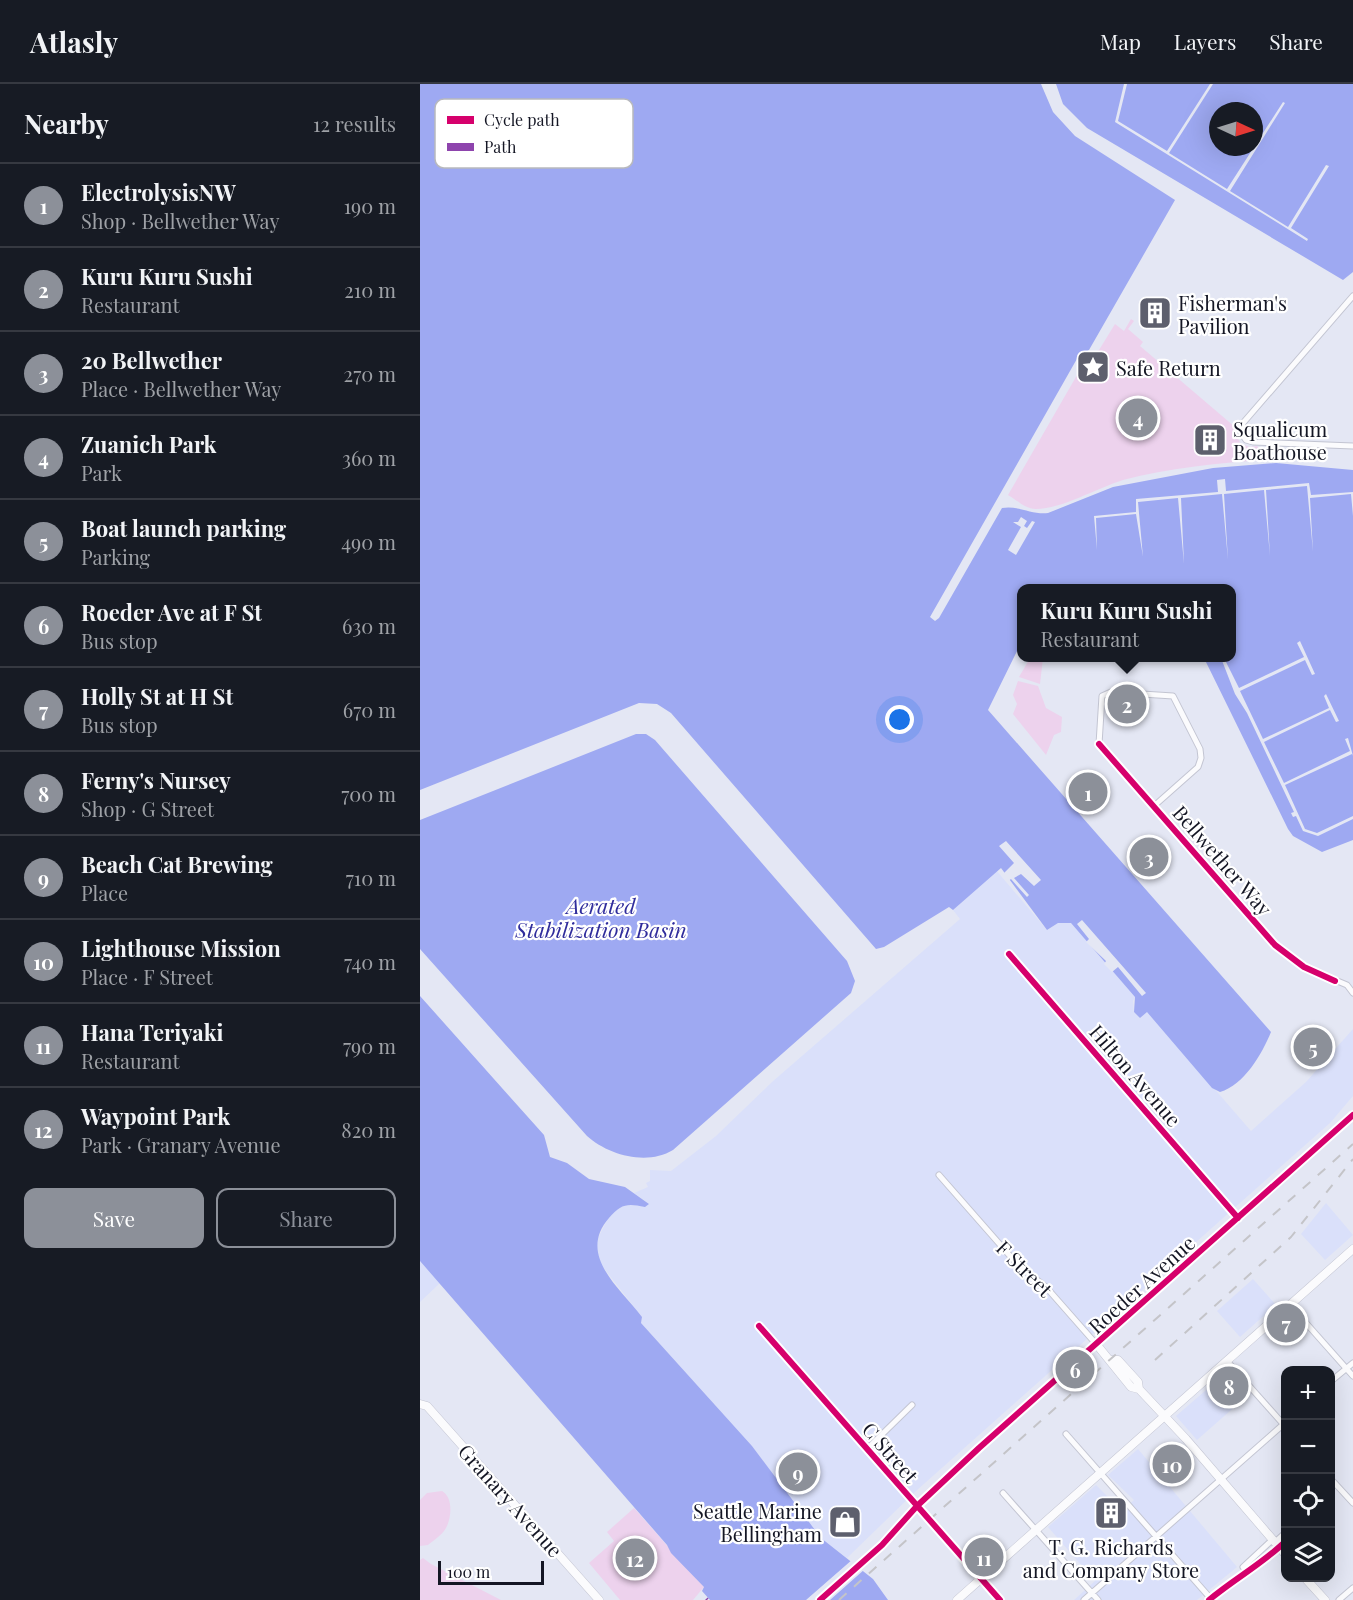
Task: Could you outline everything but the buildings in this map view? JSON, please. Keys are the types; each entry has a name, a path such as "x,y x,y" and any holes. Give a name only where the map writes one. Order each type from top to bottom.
{"main road":[{"name":"Roeder Avenue","path":"820,1600 872,1553 917,1506 1353,1115"},
{"path":"957,1600 1353,1249"},
{"name":"F Street","path":"1097,1345 1112,1360 1118,1360 1138,1382 1139,1389 1281,1550"},
{"name":"Granary Avenue","path":"420,1404 427,1406 599,1600"},
{"path":"1309,1582 1325,1600"}],"street":[{"path":"1353,296 1243,423 1242,433 1246,440 1263,442 1353,446"},
{"name":"Bellwether Way","path":"1154,806 1198,766 1202,758 1200,749 1173,696 1111,692 1102,696 1099,744 1275,945 1304,967 1350,985 1353,993"},
{"name":"Hilton Avenue","path":"1009,954 1238,1218"},
{"name":"F Street","path":"939,1175 1018,1265 1046,1287 1097,1345"},
{"path":"1290,1305 1353,1376"},
{"name":"C Street","path":"759,1326 1000,1600"},
{"path":"1227,1361 1281,1420"},
{"path":"1335,1378 1353,1363"},
{"path":"867,1449 912,1405"},
{"path":"1084,1600 1281,1427"},
{"path":"1066,1434 1212,1600"},
{"path":"1335,1483 1353,1503"},
{"path":"1003,1493 1098,1600"},
{"path":"1244,1566 1281,1535"},
{"path":"1339,1600 1353,1588"}],"shaded area":[{"path":"1131,319 1134,321 1128,329 1143,342 1140,346 1235,427 1240,443 1249,447 1257,446 1264,452 1264,460 1211,464 1158,472 1123,480 1057,506 1032,509 1025,506 1008,495 1088,356 1099,350 1115,324 1124,331"},
{"path":"1028,662 1043,662 1040,684 1019,677"},
{"path":"1018,681 1038,686 1046,708 1062,717 1061,732 1054,735 1046,755 1013,714 1017,704 1013,695"},
{"path":"996,870 1047,930 1058,923 1071,922 1135,997 1134,1012 1140,1018 1147,1011 1251,1131 1306,1082 1353,1029 1353,1096 1330,1123 916,1491 847,1558 821,1538 752,1446 641,1323 642,1317 598,1261 595,1244 607,1220 621,1205 628,1203 645,1206 649,1204 634,1193 648,1187 646,1183 650,1181 650,1170 671,1171 716,1136 772,1082 960,919 953,910"},
{"path":"1326,1203 1353,1235 1325,1260 1301,1234"},
{"path":"420,1261 440,1283 420,1302"},
{"path":"1253,1279 1276,1305 1240,1337 1217,1311"},
{"path":"1227,1372 1247,1396 1197,1440 1176,1416"},
{"path":"1138,1449 1237,1567 1197,1600 1074,1600 1095,1581 1048,1527 1096,1485 1112,1501 1099,1513 1107,1523 1123,1510 1134,1500 1108,1475"},
{"path":"442,1491 450,1502 448,1523 445,1530 428,1545 420,1546 420,1500 427,1493"},
{"path":"634,1508 704,1587 693,1600 620,1600 589,1563 614,1541 607,1532"},
{"path":"423,1558 501,1600 420,1600 420,1560"}],"water":[{"path":"420,84 1041,84 1053,112 1075,136 1175,200 1089,350 1078,357 930,617 935,621 939,618 1002,508 1048,513 1113,487 1213,468 1276,463 1353,470 1353,840 1322,852 1293,836 1206,662 1236,662 1236,584 1017,584 1017,651 988,710 1271,1032 1251,1068 1237,1083 1220,1092 1212,1088 1147,1012 1140,1018 1134,1012 1135,997 1071,923 1058,923 1047,930 1001,868 953,910 949,907 884,947 876,949 671,713 657,704 639,703 420,790"},
{"path":"1056,84 1353,84 1353,272 1343,280 1087,128 1063,104"},
{"name":"Aerated Stabilization Basin","path":"636,734 646,734 655,740 847,961 855,981 851,993 673,1150 663,1155 640,1158 617,1153 587,1136 420,949 420,820"},
{"path":"420,996 544,1135 550,1157 567,1163 589,1179 625,1187 649,1204 645,1207 625,1206 609,1218 600,1232 597,1245 599,1258 605,1270 642,1317 641,1323 752,1446 821,1538 873,1579 888,1600 710,1600 702,1591 704,1587 671,1553 667,1545 420,1261"}],"pier":[{"path":"1124,84 1127,84 1118,121 1167,151 1210,84 1213,84 1169,153 1227,189 1248,156 1252,156 1230,191 1288,227 1326,165 1329,166 1291,228 1308,239 1307,241 1115,122"},
{"path":"1283,102 1285,103 1263,138 1263,133"},
{"path":"1225,479 1226,491 1309,483 1311,495 1353,492 1353,516 1351,494 1310,498 1313,552 1307,486 1266,490 1270,556 1264,490 1224,494 1228,560 1222,494 1181,498 1184,564 1178,498 1138,502 1143,557 1136,514 1096,518 1097,550 1094,516 1136,512 1136,499 1218,492 1217,480"},
{"path":"1021,517 1027,521 1024,526 1027,528 1032,521 1035,522 1016,555 1008,550 1021,527 1013,522 1018,522"},
{"path":"1300,641 1315,674 1312,675 1305,660 1240,691 1263,739 1329,708 1324,696 1326,694 1339,721 1336,722 1330,710 1264,742 1284,783 1350,751 1345,739 1348,738 1353,756 1352,754 1285,785 1305,829 1317,833 1353,816 1353,819 1318,836 1303,831 1296,816 1293,817 1291,813 1294,812 1247,713 1235,694 1223,662 1226,662 1239,688 1304,657 1297,643"},
{"path":"1006,841 1041,880 1034,886 1021,874 1014,878 1029,895 1027,897 1011,879 1007,882 1002,875 1014,863 999,846"},
{"path":"1082,920 1146,993 1142,996 1118,967 1112,972 1104,964 1106,961 1086,942 1089,939 1077,924"},
{"path":"853,1559 865,1569 830,1600 806,1600"}],"railway":[{"path":"839,1600 1353,1144"},
{"path":"1155,1360 1291,1237 1353,1159"}],"cycle path":[{"path":"1099,744 1275,945 1304,967 1335,981"},
{"path":"1009,954 1238,1218"},
{"path":"820,1600 882,1545 917,1506 979,1448 1353,1115"},
{"path":"759,1326 1000,1600"},
{"path":"1209,1600 1281,1545"}],"place":[{"name":"Fisherman's Pavilion","path":"1155,313"},
{"name":"Safe Return","path":"1093,367"},
{"name":"Zuanich Park","path":"1138,418"},
{"name":"Squalicum Boathouse","path":"1210,440"},
{"name":"Kuru Kuru Sushi","path":"1127,704"},
{"name":"ElectrolysisNW","path":"1088,792"},
{"name":"20 Bellwether","path":"1149,857"},
{"name":"Boat launch parking","path":"1313,1047"},
{"name":"Holly St at H St","path":"1286,1323"},
{"name":"Roeder Ave at F St","path":"1075,1369"},
{"name":"Ferny's Nursey","path":"1229,1386"},
{"name":"Lighthouse Mission","path":"1172,1464"},
{"name":"Beach Cat Brewing","path":"798,1472"},
{"name":"T. G. Richards and Company Store","path":"1111,1513"},
{"name":"Seattle Marine Bellingham","path":"845,1522"},
{"name":"Hana Teriyaki","path":"984,1557"},
{"name":"Waypoint Park","path":"635,1558"}]}
